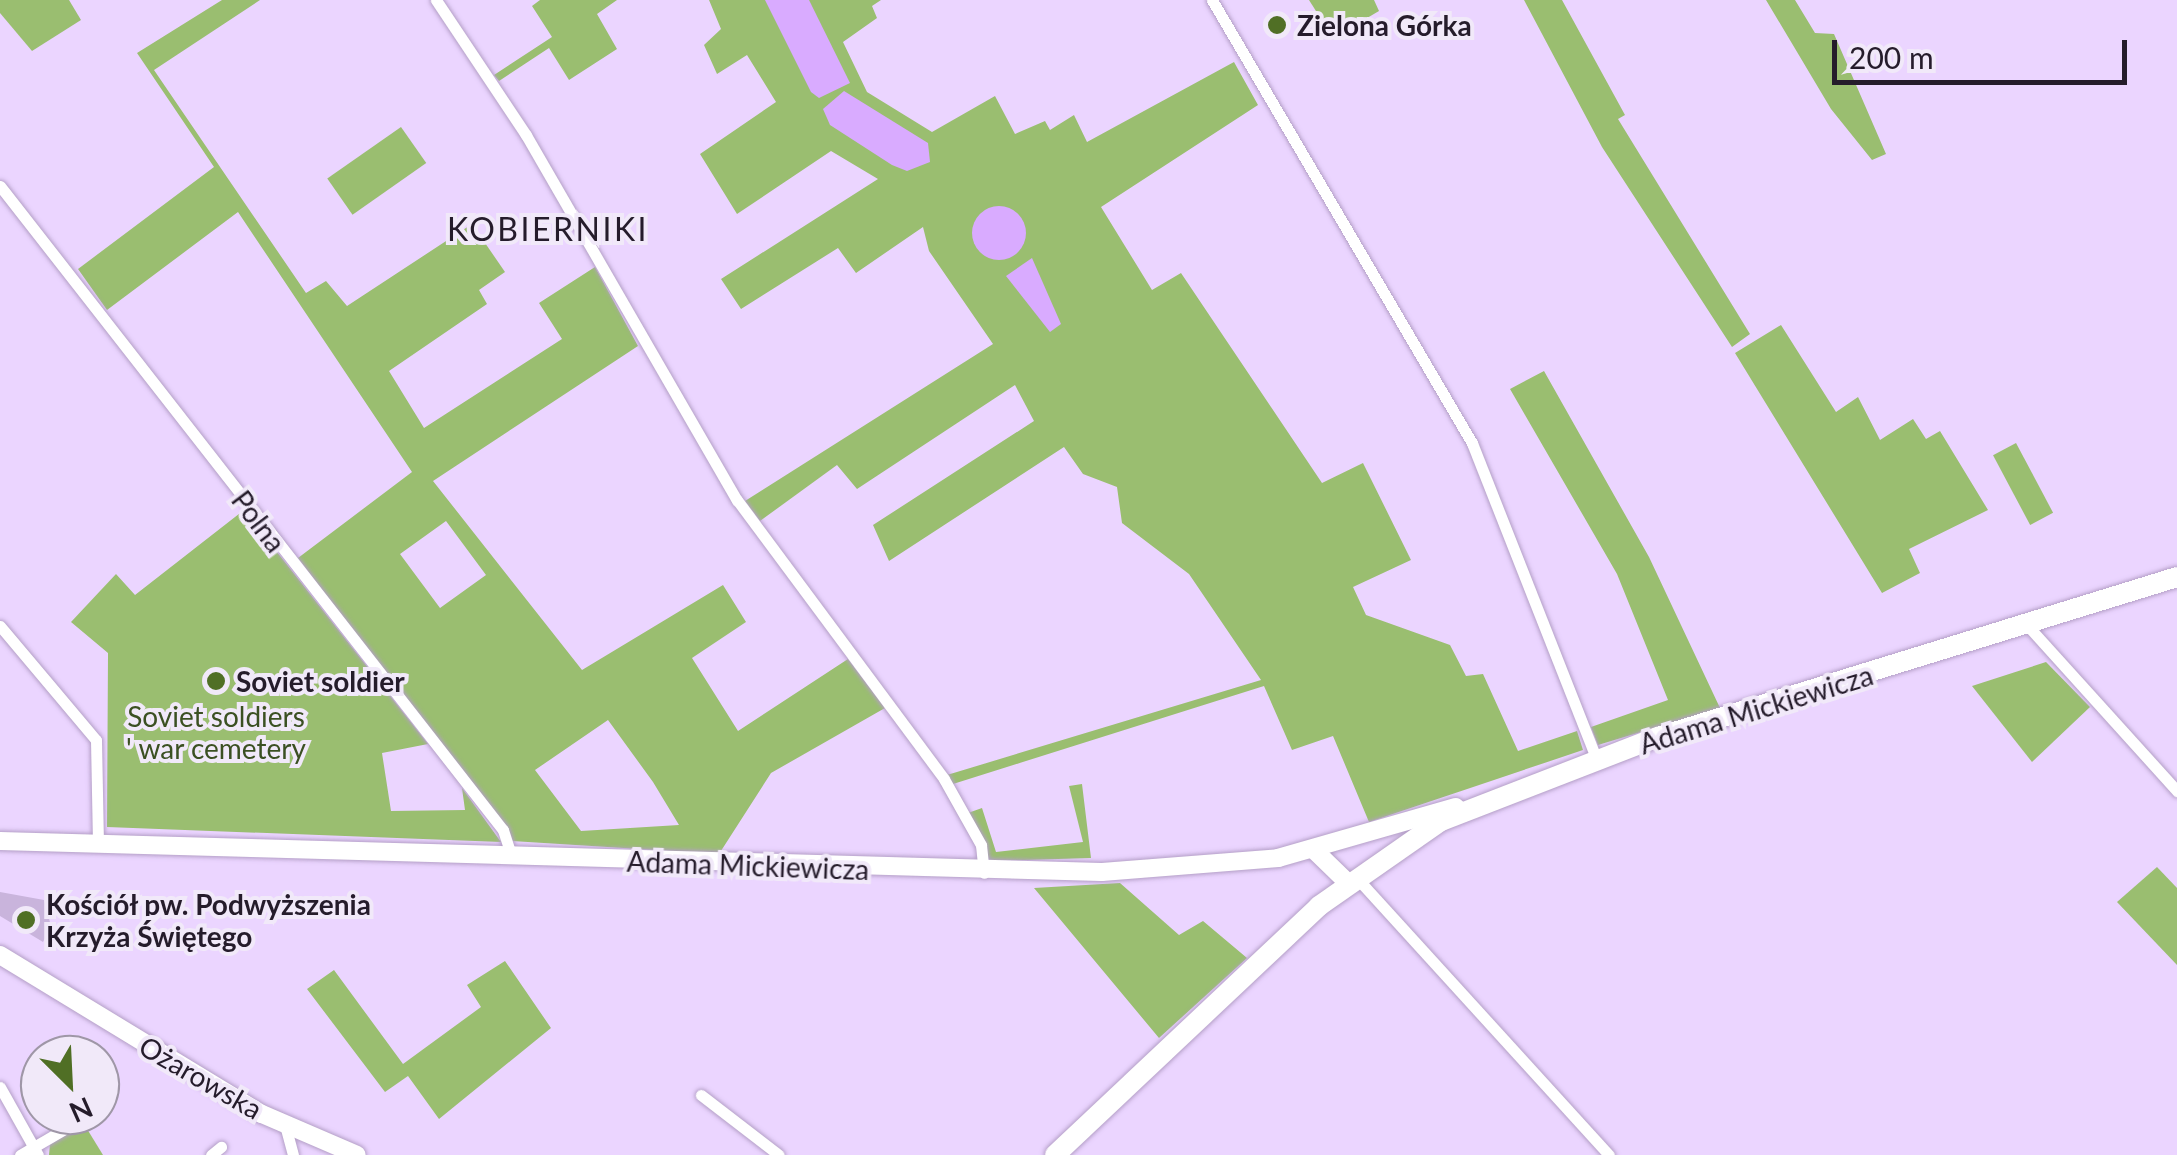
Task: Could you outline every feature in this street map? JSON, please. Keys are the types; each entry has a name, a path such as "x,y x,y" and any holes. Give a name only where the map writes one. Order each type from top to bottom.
{"main road":[{"name":"Adama Mickiewicza","path":"1055,1155 1351,879 1487,798 1596,758 2177,577"}],"street":[{"path":"436,0 526,135 737,500 944,778 981,845 984,873"},
{"path":"1212,0 1472,443 1596,758"},
{"name":"Polna","path":"0,186 503,830 512,857"},
{"path":"0,626 96,740 98,844"},
{"path":"2027,626 2177,791"},
{"name":"Adama Mickiewicza","path":"0,841 984,873 1205,868 1314,850 1487,798"},
{"path":"1314,850 1351,879 1610,1155"},
{"name":"Ożarowska","path":"0,955 285,1125 357,1155"},
{"path":"0,1087 36,1151"},
{"path":"701,1095 779,1155"},
{"path":"285,1125 293,1155"},
{"path":"20,1155 36,1151 59,1135"}],"green space":[{"path":"0,0 69,0 81,20 32,51 0,13"},
{"path":"222,0 260,0 154,70 306,293 326,281 347,306 472,224 505,272 479,290 487,304 389,371 424,428 562,339 539,303 595,267 638,346 433,481 582,670 723,585 746,622 692,658 738,731 848,659 885,708 771,773 719,854 512,841 298,558 412,472 238,212 107,310 78,269 214,167 137,53","holes":["446,521 486,575 440,608 400,554","608,720 653,782 679,825 581,831 535,770"]},
{"path":"540,0 617,0 597,14 617,49 569,80 549,48 499,81 494,75 552,37 532,6"},
{"path":"709,0 881,0 872,6 877,18 843,42 867,92 932,132 995,96 1015,134 1045,121 1050,130 1074,115 1087,142 1234,62 1258,105 1101,207 1152,290 1181,273 1322,483 1363,463 1411,560 1353,587 1366,615 1450,645 1466,676 1483,674 1518,751 1577,731 1583,750 1369,822 1333,736 1292,750 1264,686 953,784 947,775 1261,680 1189,574 1122,523 1117,487 1083,474 1064,447 889,561 873,525 1034,421 1015,385 857,489 837,465 760,521 745,501 993,344 929,251 923,227 856,273 838,248 741,309 721,279 878,179 831,151 737,214 700,154 776,102 747,55 717,74 704,45 721,29"},
{"path":"1309,0 1374,0 1379,11 1333,38"},
{"path":"1524,0 1562,0 1625,115 1618,119 1750,334 1732,347 1602,147"},
{"path":"1766,0 1795,0 1815,33 1834,34 1886,154 1872,160 1831,109"},
{"path":"401,127 426,163 353,215 327,179"},
{"path":"1781,325 1836,412 1858,397 1880,440 1913,419 1926,439 1940,431 1988,510 1909,549 1920,573 1882,593 1735,353"},
{"path":"1544,371 1649,557 1720,708 1598,745 1591,727 1668,700 1617,574 1510,389"},
{"path":"2016,443 2053,513 2030,525 1993,455"},
{"name":"Soviet soldiers ' war cemetery","path":"244,510 428,744 382,753 391,811 465,810 462,788 501,842 107,827 108,653 71,622 116,574 135,595"},
{"path":"2046,662 2090,707 2032,762 1972,686"},
{"path":"1082,784 1091,858 986,861 968,813 982,808 996,852 1083,842 1069,786"},
{"path":"2157,867 2177,888 2177,965 2117,902"},
{"path":"1120,883 1179,935 1203,921 1247,958 1159,1038 1034,888"},
{"path":"505,961 551,1028 439,1119 408,1076 385,1092 307,989 334,970 403,1064 481,1007 467,985"},
{"path":"65,1135 91,1135 103,1155 49,1155 50,1144"}],"shaded area":[{"path":"765,0 809,0 850,83 819,98 811,92"},
{"path":"844,91 928,143 930,162 907,171 830,125 823,109"},
{"path":"999,206 1018,214 1026,233 1018,252 999,260 980,252 972,233 980,214"},
{"path":"1032,258 1061,324 1050,332 1006,276"}],"building":[{"name":"Kościół pw. Podwyższenia Krzyża Świętego","path":"0,892 44,900 51,926 43,942 0,916"}],"place":[{"name":"Zielona Górka","path":"1277,25"},
{"name":"Soviet soldier","path":"216,681"},
{"name":"Kościół pw. Podwyższenia Krzyża Świętego","path":"26,920"}],"district":[{"name":"KOBIERNIKI","path":"548,229"}]}
